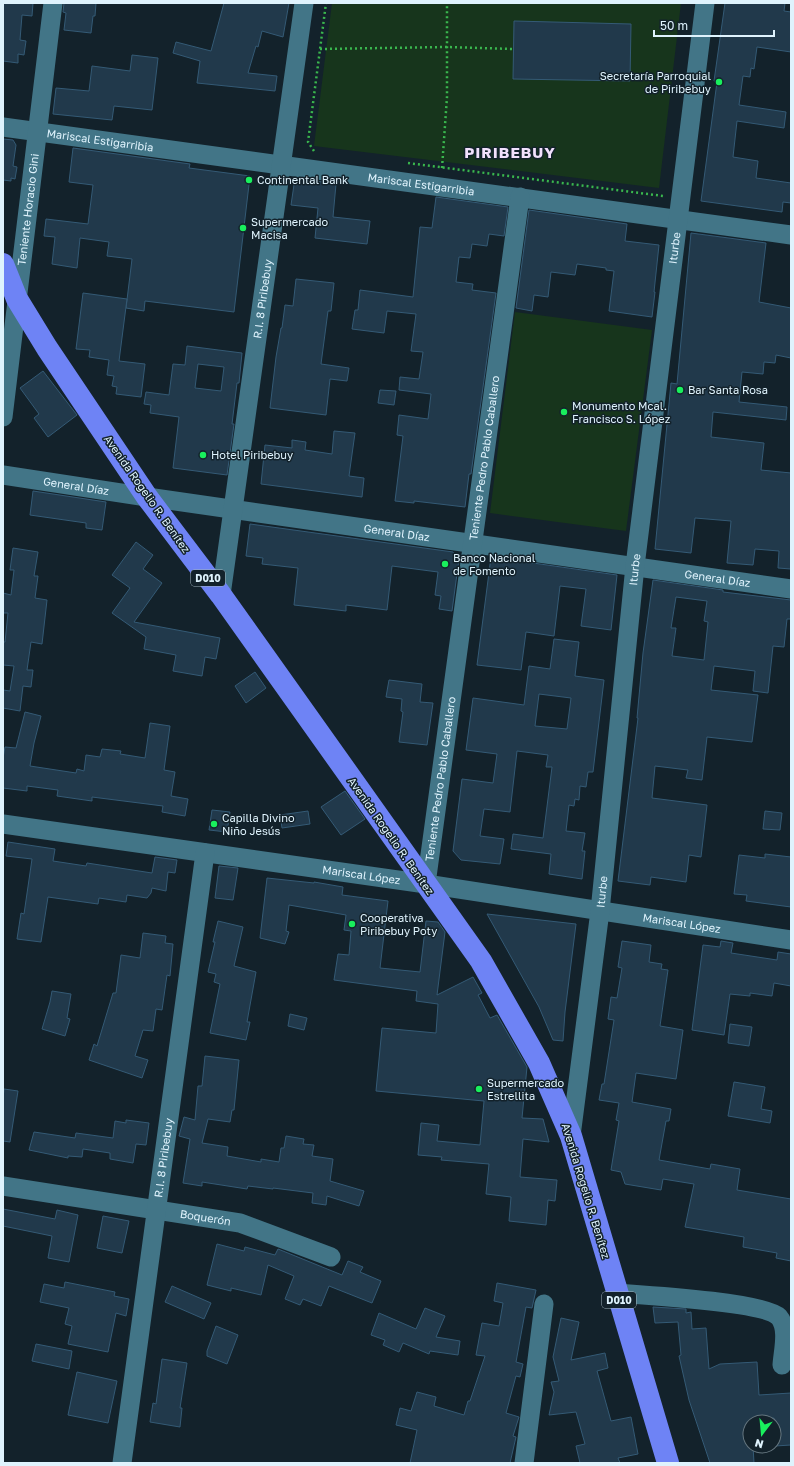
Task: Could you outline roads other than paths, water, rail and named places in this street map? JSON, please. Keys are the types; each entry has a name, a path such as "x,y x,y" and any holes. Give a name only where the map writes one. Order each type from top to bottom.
{"main road":[{"name":"Avenida Rogelio R. Benítez","path":"3,264 17,299 47,348 147,497 221,595 481,961 539,1063 570,1136 668,1463"}],"street":[{"name":"Teniente Horacio Gini","path":"3,416 38,132 52,3"},
{"name":"R.I. 8 Piribebuy","path":"221,595 304,3"},
{"name":"Iturbe","path":"570,1136 600,911 635,566 705,3"},
{"name":"Mariscal Estigarribia","path":"3,127 791,234"},
{"name":"Teniente Pedro Pablo Caballero","path":"426,884 471,543 520,197"},
{"name":"General Díaz","path":"3,475 233,510 791,589"},
{"name":"Mariscal López","path":"3,824 426,884 791,940"},
{"name":"R.I. 8 Piribebuy","path":"122,1463 204,853"},
{"name":"Boquerón","path":"3,1186 240,1223 331,1257"},
{"path":"617,1293 741,1305 763,1310 778,1317 784,1328 782,1365"},
{"path":"524,1463 544,1304"}],"place":[{"name":"Secretaría Parroquial de Piribebuy","path":"719,82"},
{"name":"Continental Bank","path":"249,180"},
{"name":"Supermercado Macisa","path":"243,228"},
{"name":"Bar Santa Rosa","path":"680,390"},
{"name":"Monumento Mcal. Francisco S. López","path":"564,412"},
{"name":"Hotel Piribebuy","path":"203,455"},
{"name":"Banco Nacional de Fomento","path":"445,564"},
{"name":"Capilla Divino Niño Jesús","path":"214,824"},
{"name":"Cooperativa Piribebuy Poty","path":"352,924"},
{"name":"Supermercado Estrellita","path":"479,1089"}],"district":[{"name":"PIRIBEBUY","path":"510,153"}]}
